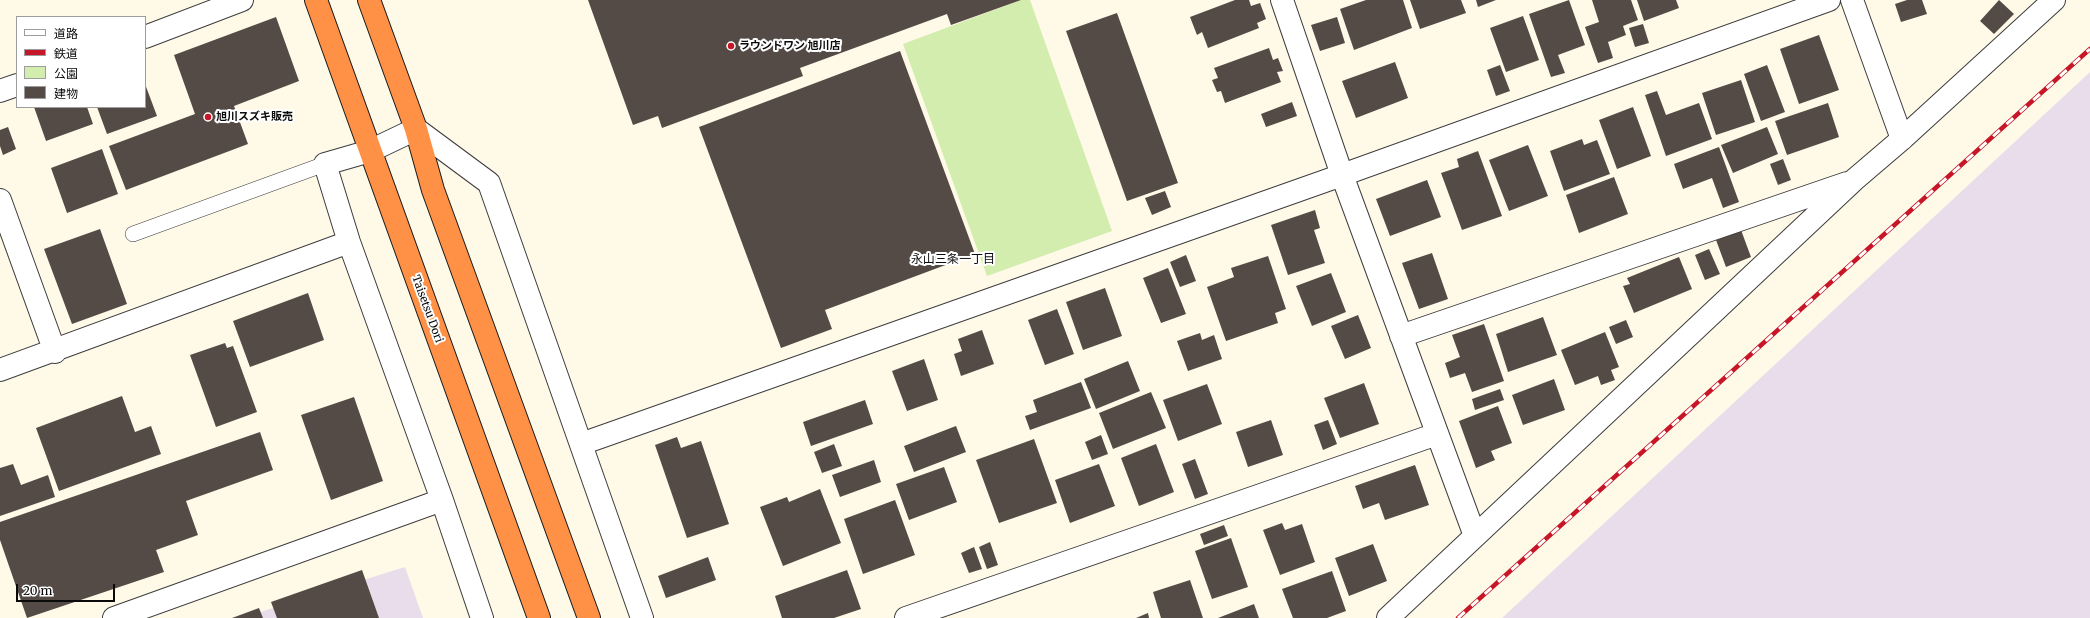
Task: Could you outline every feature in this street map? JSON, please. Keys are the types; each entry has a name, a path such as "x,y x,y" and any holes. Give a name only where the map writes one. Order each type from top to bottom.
{"highway":[{"name":"Taisetsu Dori","path":"316,0 539,618"},
{"path":"369,0 416,129 433,190 589,618"}],"street":[{"path":"146,37 242,0"},
{"path":"1282,0 1342,175 1475,536"},
{"path":"581,444 1342,175 1829,0"},
{"path":"1852,0 1902,139"},
{"path":"1388,618 1854,180 1902,139 2054,0"},
{"path":"0,91 16,85"},
{"path":"482,618 442,500 350,242 325,164 370,152 416,129 489,183 642,618"},
{"path":"1401,336 1854,180"},
{"path":"0,200 55,352"},
{"path":"0,370 55,352 350,242"},
{"path":"906,618 1437,434"},
{"path":"114,618 442,500"}],"lane":[{"path":"133,234 325,164"}],"shaded area":[{"path":"2090,72 2090,618 1502,618"},
{"path":"405,567 423,618 241,618"}],"green space":[{"path":"1021,0 1030,0 1112,231 987,276 903,44"}],"building":[{"name":"ラウンドワン 旭川店","path":"588,0 1021,0 951,25 947,14 800,68 803,76 662,128 658,116 633,125"},
{"path":"1235,0 1249,0 1251,6 1260,3 1266,19 1257,23 1259,28 1208,48 1202,32 1197,35 1190,17"},
{"path":"1366,0 1403,0 1412,28 1354,50 1340,9"},
{"path":"1410,0 1461,0 1466,13 1420,29"},
{"path":"1476,0 1496,0 1478,7"},
{"path":"1569,0 1585,45 1558,55 1565,73 1551,77 1529,14"},
{"path":"1592,0 1631,0 1638,20 1623,26 1626,35 1608,42 1613,58 1598,63 1585,27 1599,22"},
{"path":"1637,0 1676,0 1679,8 1644,21"},
{"path":"1907,0 1922,0 1927,14 1901,22 1895,4"},
{"path":"1999,0 2014,14 1994,34 1980,21"},
{"path":"1117,13 1178,183 1127,201 1066,31"},
{"path":"1523,16 1539,60 1506,72 1490,28"},
{"path":"276,17 299,81 234,106 248,144 126,190 109,146 195,114 174,55"},
{"path":"1337,17 1345,43 1320,51 1311,25"},
{"path":"1643,24 1649,43 1635,47 1629,28"},
{"path":"1819,35 1839,90 1799,104 1780,49"},
{"path":"1269,48 1273,60 1278,58 1283,71 1277,72 1281,82 1225,103 1221,91 1217,92 1212,80 1218,78 1214,68"},
{"path":"900,51 975,254 825,310 832,329 781,348 699,127"},
{"path":"1395,62 1408,98 1356,118 1342,81"},
{"path":"1500,65 1510,91 1496,96 1487,70"},
{"path":"1767,65 1785,112 1761,121 1744,74"},
{"path":"1741,80 1755,122 1716,135 1702,93"},
{"path":"146,87 157,116 107,134 97,108 146,108"},
{"path":"1657,91 1666,115 1699,103 1712,139 1666,156 1645,95"},
{"path":"1292,102 1297,116 1266,127 1261,114"},
{"path":"1828,103 1839,137 1787,155 1775,121"},
{"path":"1633,107 1651,156 1617,169 1599,120"},
{"path":"34,108 87,108 93,124 46,141"},
{"path":"8,127 16,149 3,155 0,146 0,130"},
{"path":"1767,127 1778,154 1733,173 1721,145"},
{"path":"1582,139 1584,145 1597,140 1610,174 1564,191 1550,151"},
{"path":"1528,145 1548,196 1509,211 1489,160"},
{"path":"1719,147 1739,202 1723,208 1712,178 1683,189 1674,164"},
{"path":"102,149 118,194 67,213 51,168"},
{"path":"1478,151 1502,216 1462,230 1441,173 1459,167 1457,159"},
{"path":"1783,159 1791,180 1778,185 1770,164"},
{"path":"1614,177 1628,214 1579,233 1566,195"},
{"path":"1427,180 1441,217 1390,236 1376,199"},
{"path":"1165,191 1171,207 1152,215 1145,198"},
{"path":"1315,210 1320,228 1314,230 1325,263 1288,275 1271,225"},
{"path":"100,229 127,304 72,324 44,249"},
{"path":"1741,230 1751,257 1726,267 1716,240"},
{"path":"1709,249 1720,274 1705,280 1695,255"},
{"path":"1432,253 1448,299 1419,309 1402,263"},
{"path":"1186,255 1196,281 1180,287 1170,262"},
{"path":"1268,256 1286,309 1275,313 1278,323 1226,341 1207,287 1234,277 1231,268"},
{"path":"1679,257 1692,289 1634,313 1623,286 1630,284 1627,278"},
{"path":"1168,268 1186,314 1161,323 1143,278"},
{"path":"1331,273 1346,312 1312,326 1296,286"},
{"path":"1105,288 1122,336 1083,350 1066,302"},
{"path":"308,293 324,340 250,367 233,321"},
{"path":"1057,309 1074,354 1045,365 1028,320"},
{"path":"1358,315 1371,348 1345,359 1331,326"},
{"path":"1543,317 1557,355 1508,372 1496,334"},
{"path":"1626,320 1633,337 1616,344 1609,327"},
{"path":"1484,324 1504,381 1472,392 1465,373 1450,378 1445,363 1460,357 1452,335"},
{"path":"982,330 994,364 961,376 954,354 962,351 958,339"},
{"path":"1605,332 1619,367 1611,370 1615,380 1601,385 1598,376 1575,385 1561,350"},
{"path":"1200,333 1202,340 1214,335 1222,359 1188,371 1177,341"},
{"path":"225,343 227,348 233,346 257,412 216,427 190,355"},
{"path":"924,359 938,400 907,411 892,371"},
{"path":"1128,361 1140,391 1096,409 1084,379"},
{"path":"1554,379 1565,410 1523,425 1512,395"},
{"path":"1081,382 1091,408 1030,430 1025,416 1037,412 1033,400"},
{"path":"1364,383 1379,424 1340,438 1324,398"},
{"path":"1207,384 1222,424 1178,441 1163,400"},
{"path":"1500,389 1504,400 1475,410 1472,399"},
{"path":"1151,392 1166,428 1113,449 1099,413"},
{"path":"122,396 135,432 151,426 161,454 59,491 36,428"},
{"path":"354,397 383,481 331,500 301,415"},
{"path":"865,400 873,424 811,446 803,422"},
{"path":"1498,406 1512,443 1491,451 1495,460 1476,468 1459,421"},
{"path":"1271,420 1283,455 1248,467 1236,432"},
{"path":"1328,420 1337,444 1323,450 1314,425"},
{"path":"956,426 966,452 914,472 904,446"},
{"path":"260,432 273,470 186,501 198,535 156,550 164,572 27,618 0,540 0,522"},
{"path":"1101,435 1108,454 1092,460 1085,442"},
{"path":"677,437 681,448 701,441 729,524 687,538 655,445"},
{"path":"1034,439 1057,503 999,523 976,460"},
{"path":"834,444 842,466 822,473 814,452"},
{"path":"1156,444 1174,492 1139,506 1121,458"},
{"path":"1195,459 1208,494 1195,499 1182,464"},
{"path":"874,460 881,482 840,497 832,475"},
{"path":"13,464 21,485 48,475 55,497 0,516 0,468"},
{"path":"1099,464 1115,506 1070,523 1055,480"},
{"path":"1415,465 1429,505 1385,520 1379,503 1363,509 1355,486"},
{"path":"944,467 957,502 909,520 896,484"},
{"path":"820,489 841,543 783,566 760,507 787,497 789,502"},
{"path":"895,500 915,555 863,574 844,519"},
{"path":"1282,523 1285,530 1302,524 1315,562 1280,575 1263,530"},
{"path":"1224,525 1228,536 1204,545 1200,534"},
{"path":"1231,538 1248,587 1212,599 1195,551"},
{"path":"990,542 998,565 987,569 979,547"},
{"path":"1373,544 1387,581 1349,596 1335,558"},
{"path":"974,547 982,569 969,573 961,553"},
{"path":"708,557 716,580 666,598 658,576"},
{"path":"362,570 379,618 277,618 271,602"},
{"path":"847,570 861,609 834,618 782,618 775,596"},
{"path":"1332,571 1346,611 1327,618 1293,618 1282,589"},
{"path":"1190,580 1203,618 1161,618 1153,592"},
{"path":"1254,604 1259,618 1218,618"},
{"path":"259,608 263,618 232,618"},
{"path":"1148,613 1149,618 1136,618"}],"railway":[{"path":"1458,618 2090,49"}],"place":[{"name":"ラウンドワン 旭川店","path":"731,46"},
{"name":"旭川スズキ販売","path":"208,117"}],"district":[{"name":"永山三条一丁目","path":"953,260"}]}
